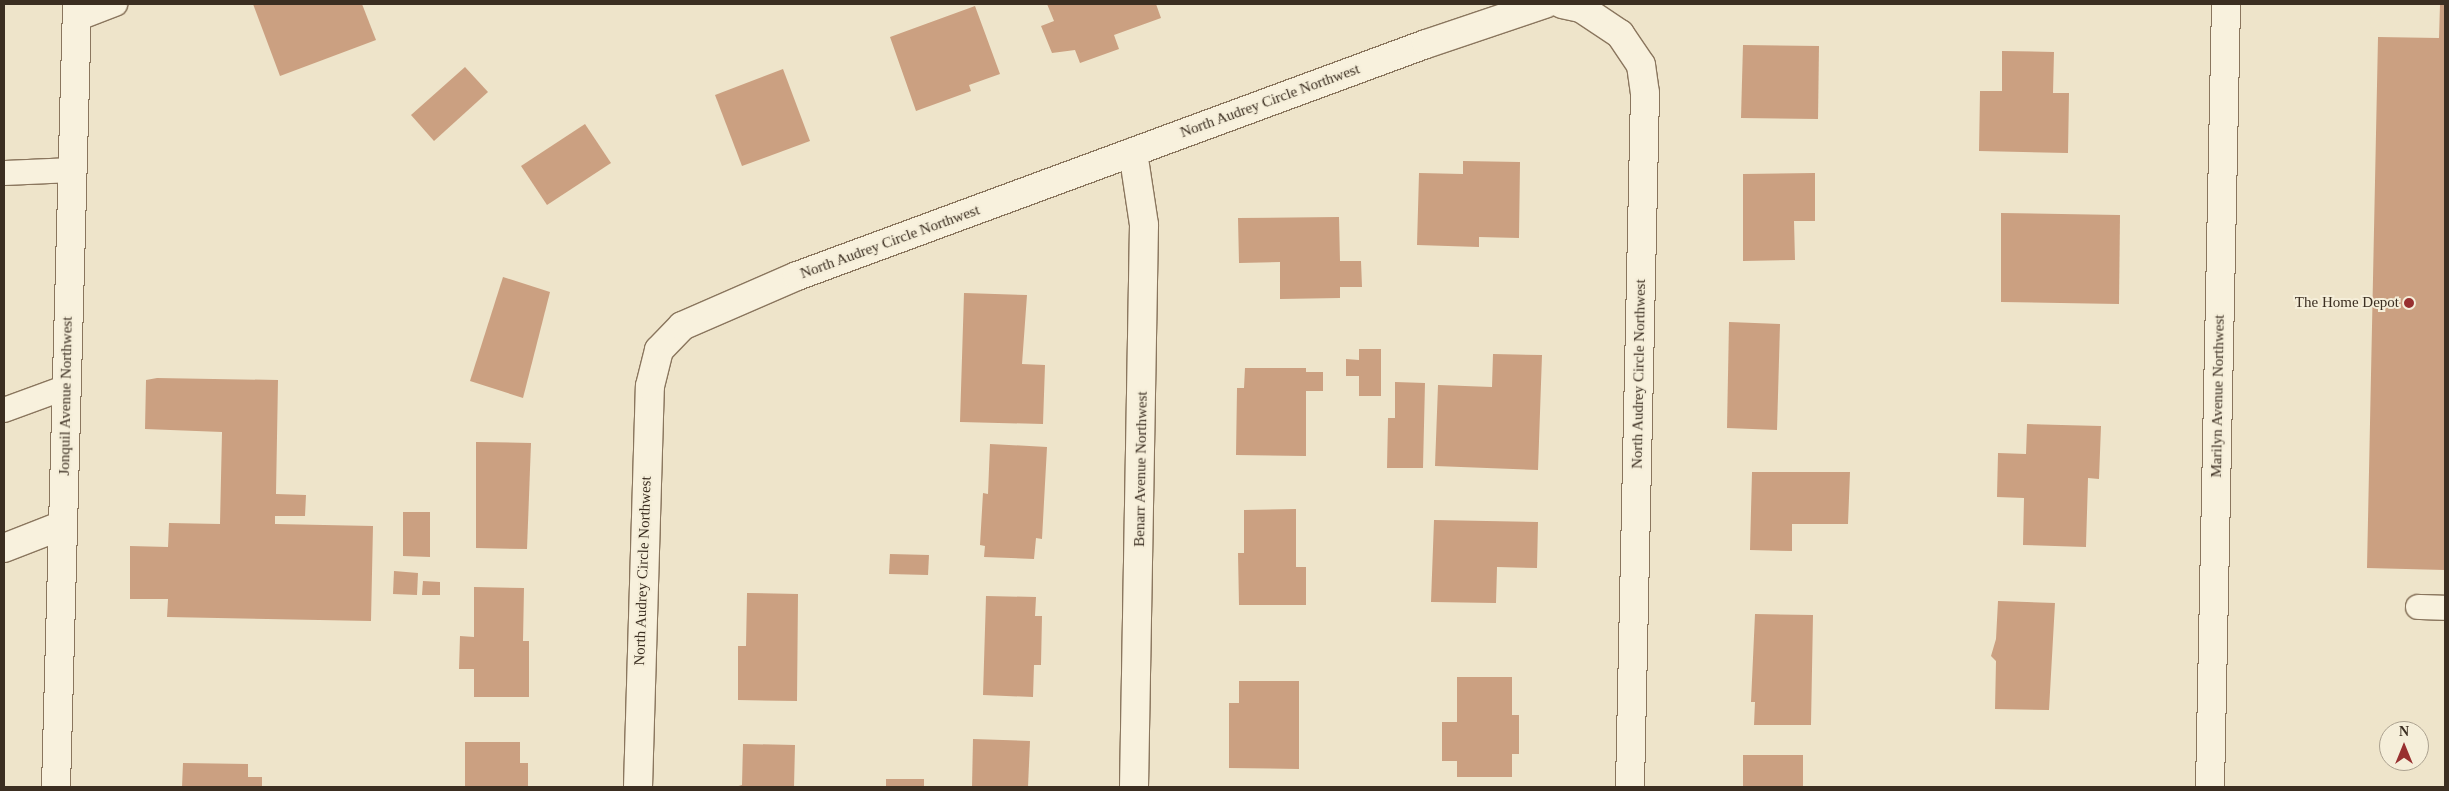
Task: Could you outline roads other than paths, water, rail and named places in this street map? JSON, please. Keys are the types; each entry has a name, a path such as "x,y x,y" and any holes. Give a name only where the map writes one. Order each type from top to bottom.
{"street":[{"name":"North Audrey Circle Northwest","path":"638,787 643,523 650,386 659,350 682,326 797,276 1133,152 1545,4"},
{"name":"North Audrey Circle Northwest","path":"1562,4 1580,8 1620,34 1641,64 1645,93 1630,787"},
{"name":"Marilyn Avenue Northwest","path":"2210,787 2226,4"},
{"name":"Jonquil Avenue Northwest","path":"56,787 77,11"},
{"name":"Benarr Avenue Northwest","path":"1133,152 1144,225 1134,787"},
{"path":"4,548 63,525"}],"lane":[{"path":"77,11 115,4"},
{"path":"4,173 72,170"},
{"path":"4,410 67,387"},
{"path":"2418,607 2445,608"}],"place":[{"name":"The Home Depot","path":"2409,303"}]}
